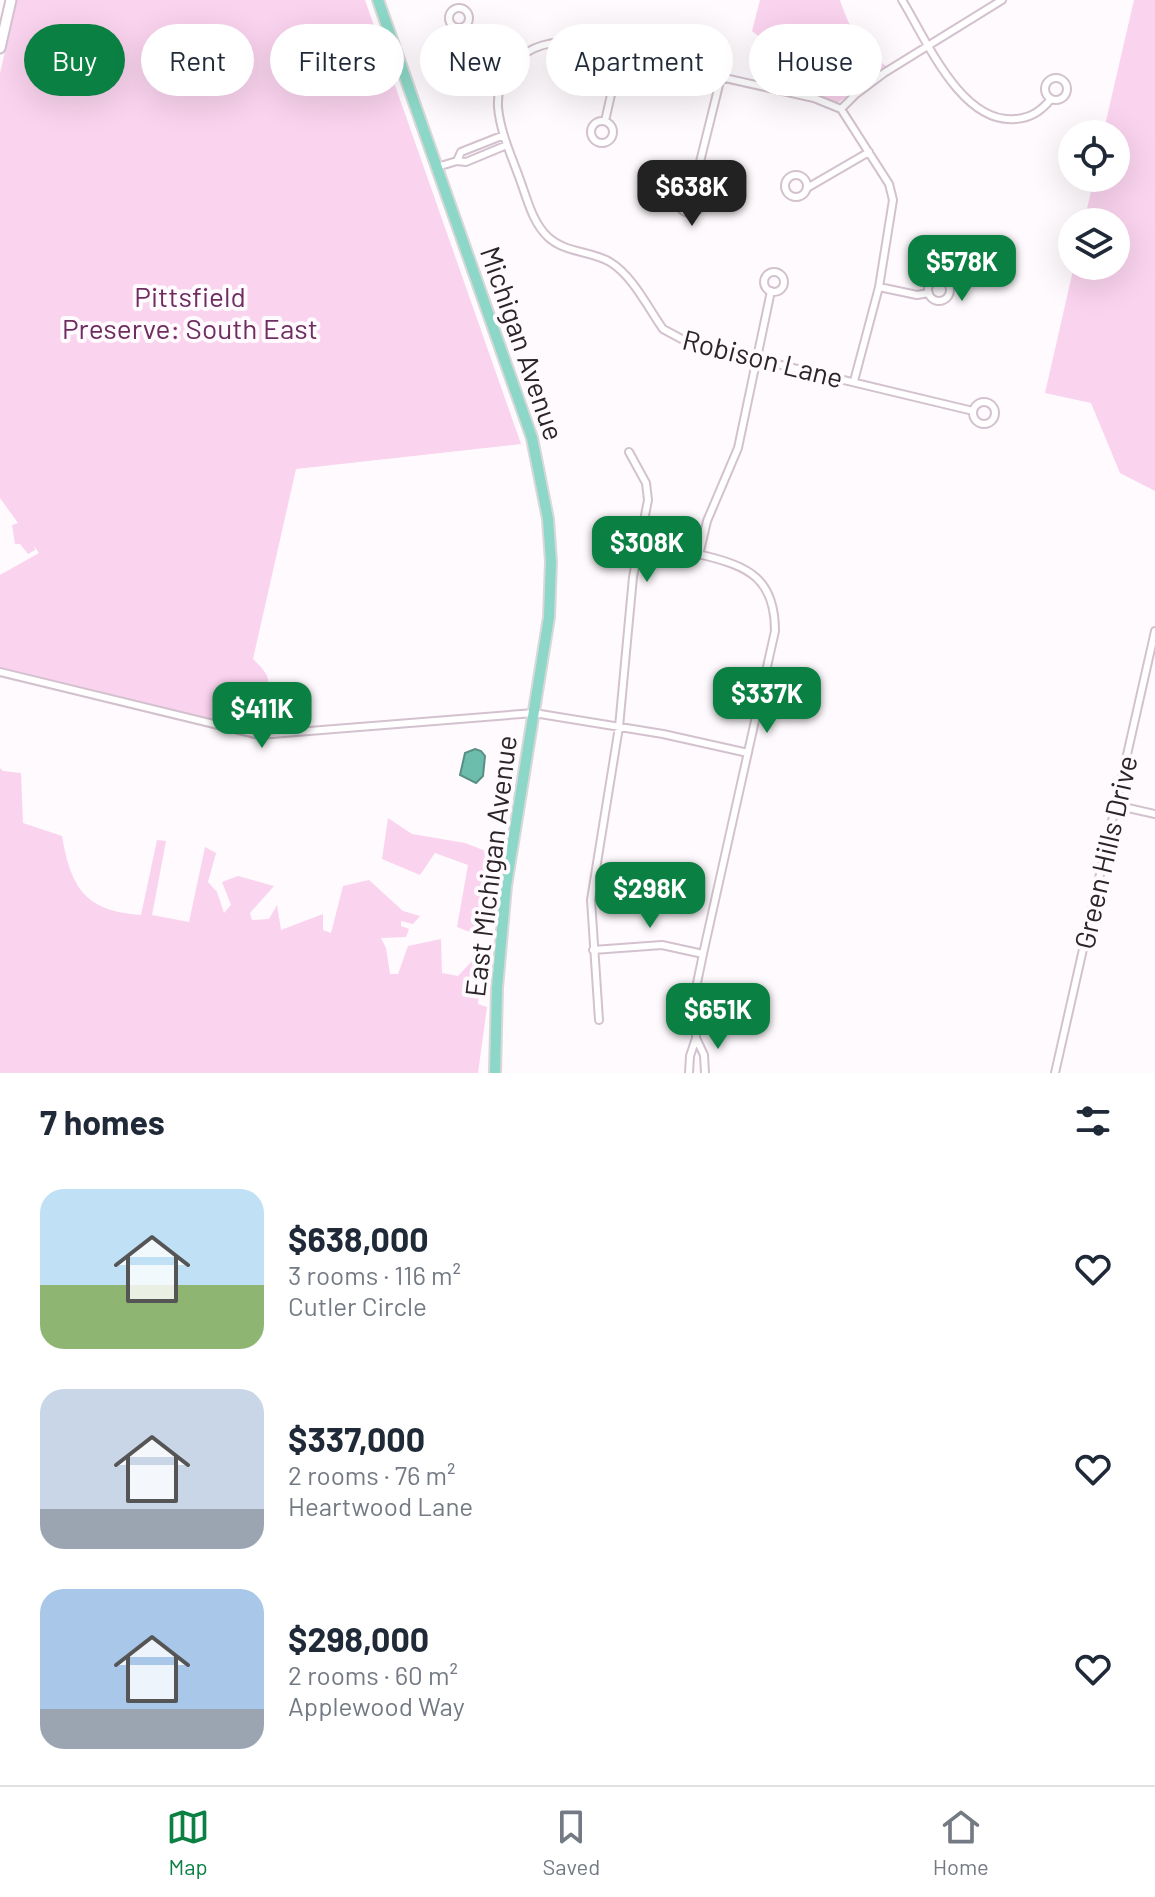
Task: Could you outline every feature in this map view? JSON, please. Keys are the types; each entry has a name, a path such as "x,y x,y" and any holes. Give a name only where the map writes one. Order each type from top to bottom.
{"highway":[{"name":"Michigan Avenue","path":"378,0 532,438 543,488 550,545 551,588 534,713"},
{"name":"East Michigan Avenue","path":"495,1073 496,1004 506,886 534,713"}],"main road":[{"path":"0,48 11,0"}],"street":[{"path":"902,0 961,95 983,113 1008,119 1028,117 1039,112 1051,99"},
{"path":"841,109 869,84 1002,0"},
{"path":"733,80 814,98 841,109 889,184 893,200 879,287 854,381"},
{"name":"Robison Lane","path":"498,96 498,111 507,145 535,218 548,238 609,261 623,272 670,335 689,343 973,411"},
{"path":"605,121 611,96"},
{"path":"693,190 716,96"},
{"path":"457,161 461,152 504,135"},
{"path":"437,167 457,161 466,162 507,145"},
{"path":"807,188 869,152"},
{"path":"879,287 917,295 929,293"},
{"path":"699,555 707,521 738,448 771,291"},
{"path":"599,1020 591,900 625,688 630,603 648,500 646,483 629,452"},
{"path":"641,541 733,563 749,570 761,582 775,612 775,631 696,988 696,1038 689,1073"},
{"name":"Green Hills Drive","path":"1055,1073 1155,631"},
{"path":"0,672 259,735 534,713 748,753"},
{"path":"1115,805 1155,814"},
{"path":"593,950 662,945 703,954"},
{"path":"696,1038 704,1055 705,1073"}],"green space":[{"name":"Pittsfield Preserve: South East","path":"17,0 365,0 373,24 270,24 270,96 399,96 521,444 296,469 253,659 266,674 268,687 266,692 246,689 237,728 0,670 0,575 39,553 34,546 35,550 28,554 20,544 15,544 12,525 18,523 0,498 0,73"},
{"path":"760,0 840,0 850,24 754,24"},
{"path":"1134,0 1155,0 1155,491 1120,473 1091,403 1045,393 1071,280 1130,280 1130,208 1087,208 1091,192 1130,192 1130,120 1106,120"},
{"path":"818,96 847,96 839,102"},
{"path":"0,768 21,773 23,823 62,836 70,869 84,893 93,902 122,913 141,915 157,840 166,841 152,915 189,922 205,847 216,853 208,882 217,892 224,913 231,905 222,882 238,876 274,886 250,913 252,920 269,919 277,905 281,930 323,914 323,930 331,933 343,886 369,880 403,911 420,916 413,924 401,921 401,926 409,929 406,937 381,938 386,948 390,974 398,974 408,946 441,939 442,973 458,976 473,960 483,963 478,1004 487,1007 478,1073 0,1073"},
{"path":"388,818 412,834 465,843 496,855 485,938 457,927 468,865 435,853 420,875 382,859"}],"shaded area":[{"path":"475,749 485,756 483,776 476,783 460,775 465,753"}]}
